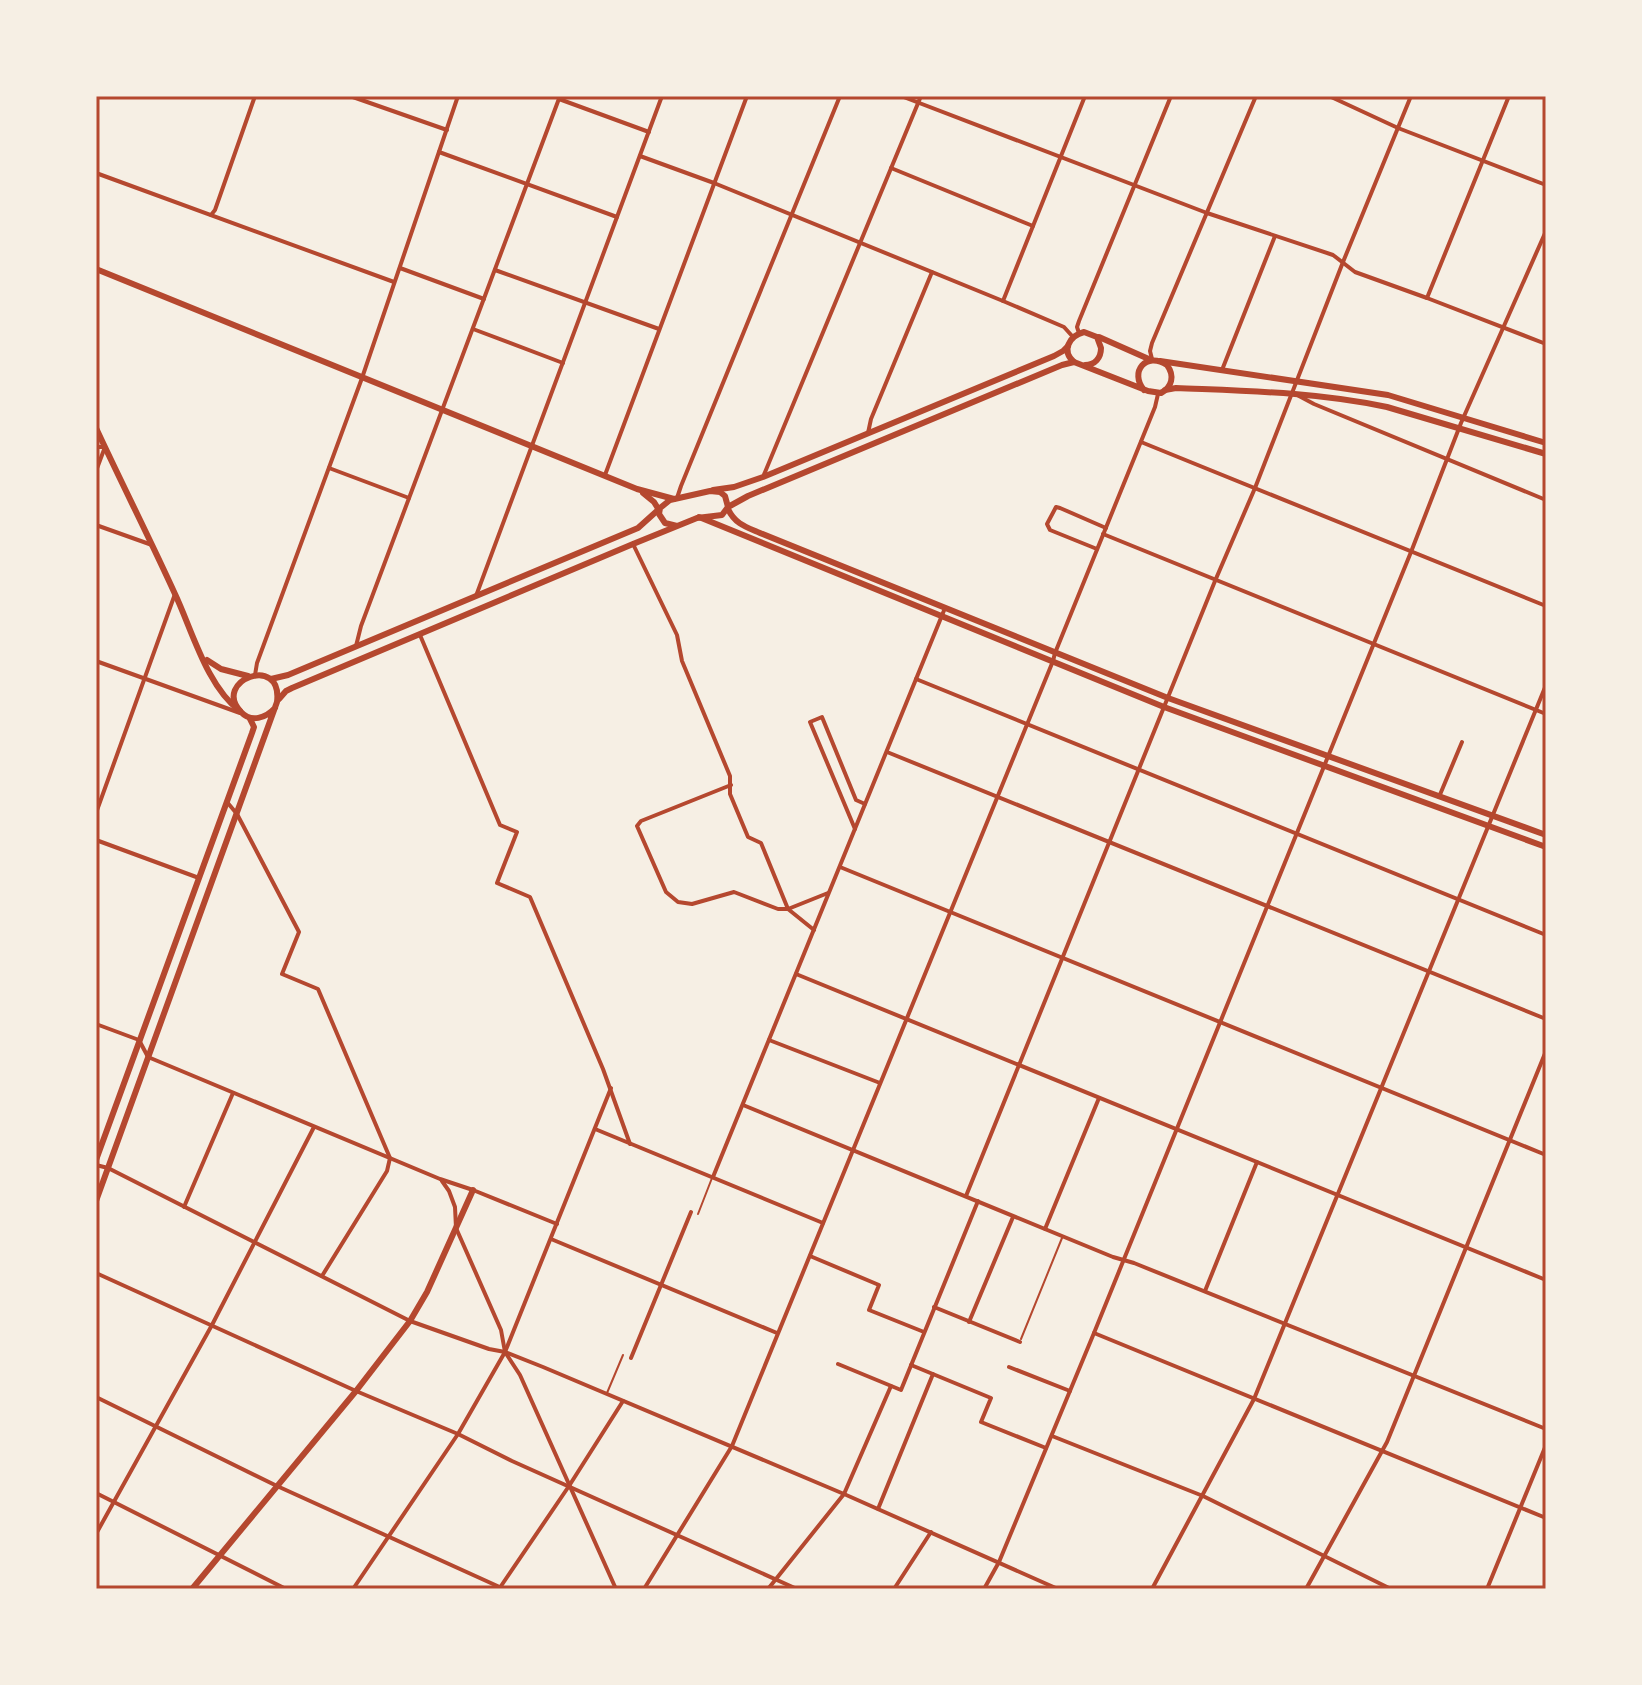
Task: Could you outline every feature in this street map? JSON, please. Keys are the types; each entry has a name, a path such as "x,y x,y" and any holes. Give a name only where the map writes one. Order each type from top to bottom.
{"main road":[{"path":"96,269 637,489 676,499"},
{"path":"202,655 221,669 269,679 279,678 638,528 663,504 763,477 1060,353 1076,335 1084,332 1167,365 1171,372 1171,384 1162,392"},
{"path":"1085,365 1095,362 1101,353 1101,345 1094,335"},
{"path":"1068,346 1068,355 1074,362"},
{"path":"1144,390 1138,377 1142,366 1154,360 1388,395 1546,443"},
{"path":"251,676 239,683 235,700 243,714 259,718 271,713 283,694 292,688 699,517 724,514 748,496 1074,362 1144,390 1162,392 1176,388 1293,393 1360,401 1546,454"},
{"path":"96,428 215,681 226,699 251,720 254,727 96,1162"},
{"path":"637,489 654,502 665,523 677,526"},
{"path":"713,490 725,496 732,519 742,525 1053,661 1164,707 1546,847"},
{"path":"699,517 1168,698 1546,835"},
{"path":"96,1201 276,705 277,689 269,679"},
{"path":"192,1589 410,1321 427,1292 473,1190"}],"street":[{"path":"211,215 255,96"},
{"path":"350,96 447,130"},
{"path":"251,676 362,378 458,96"},
{"path":"476,596 662,96"},
{"path":"605,475 747,96"},
{"path":"676,499 840,96"},
{"path":"901,96 1207,213 1333,255 1355,272 1546,344"},
{"path":"763,477 921,96"},
{"path":"1003,301 1085,96"},
{"path":"640,156 860,242 1064,327 1076,335 1078,322 1171,96"},
{"path":"1154,360 1150,351 1152,343 1256,96"},
{"path":"1330,96 1398,128 1546,185"},
{"path":"966,1196 1411,96"},
{"path":"1427,298 1509,96"},
{"path":"356,646 560,98 649,132"},
{"path":"439,152 617,217"},
{"path":"891,168 1033,226"},
{"path":"96,173 395,282"},
{"path":"984,1589 999,1562 1052,1436 1463,418 1546,231"},
{"path":"1222,370 1275,236"},
{"path":"399,268 484,299"},
{"path":"495,270 659,329"},
{"path":"868,433 932,272"},
{"path":"473,329 563,363"},
{"path":"644,1589 732,1446 1162,392"},
{"path":"1293,393 1546,500"},
{"path":"1141,442 1546,606"},
{"path":"96,447 105,447 96,471"},
{"path":"329,468 409,498"},
{"path":"1097,549 1050,530 1047,524 1053,510 1060,508 1106,528"},
{"path":"96,525 152,545"},
{"path":"1103,534 1546,714"},
{"path":"633,544 677,635 682,661 728,771 730,794 748,837 761,843 788,909 814,930"},
{"path":"96,813 175,594"},
{"path":"713,1177 944,612"},
{"path":"419,634 500,825 517,832 497,883 530,897 611,1088 630,1144"},
{"path":"96,661 243,714"},
{"path":"916,679 1546,935"},
{"path":"1152,1589 1254,1399 1546,685"},
{"path":"215,704 226,699 237,687"},
{"path":"855,829 810,722 822,717 856,800 865,804"},
{"path":"1439,797 1462,742"},
{"path":"887,752 1546,1019"},
{"path":"731,785 641,821 637,826 666,892 678,902 692,904 734,892 778,909 788,909 829,893"},
{"path":"227,801 237,814 299,932 282,974 318,989 390,1158 387,1171 322,1276"},
{"path":"96,840 199,878"},
{"path":"840,867 1546,1155"},
{"path":"796,974 1546,1280"},
{"path":"96,1024 139,1040 148,1057 440,1179 557,1224"},
{"path":"769,1040 880,1083"},
{"path":"1306,1589 1382,1450 1546,1051"},
{"path":"353,1589 458,1434 505,1352 611,1088"},
{"path":"184,1207 233,1093"},
{"path":"1045,1229 1099,1098"},
{"path":"743,1105 1546,1429"},
{"path":"96,1534 212,1325 314,1127"},
{"path":"595,1129 823,1223"},
{"path":"96,1162 410,1321 505,1352 607,1394 1058,1589"},
{"path":"1205,1291 1257,1162"},
{"path":"440,1179 449,1191 455,1207 456,1228 501,1330 505,1352 520,1375 616,1589"},
{"path":"838,1364 901,1390 978,1201"},
{"path":"631,1358 691,1212"},
{"path":"969,1322 1014,1216"},
{"path":"551,1239 778,1333"},
{"path":"810,1256 879,1285 869,1310 924,1332"},
{"path":"96,1273 797,1589"},
{"path":"934,1307 1020,1342"},
{"path":"1094,1333 1546,1518"},
{"path":"911,1365 991,1398 981,1422 1046,1448"},
{"path":"1009,1367 1070,1391"},
{"path":"878,1509 933,1374"},
{"path":"768,1589 844,1494 891,1386"},
{"path":"96,1397 277,1486 501,1588 623,1401"},
{"path":"1052,1436 1203,1496 1391,1589"},
{"path":"1487,1589 1546,1445"},
{"path":"96,1493 286,1589"},
{"path":"894,1589 931,1532"}],"lane":[{"path":"698,1214 713,1177"},
{"path":"1020,1342 1063,1236"},
{"path":"607,1394 623,1355"}]}
